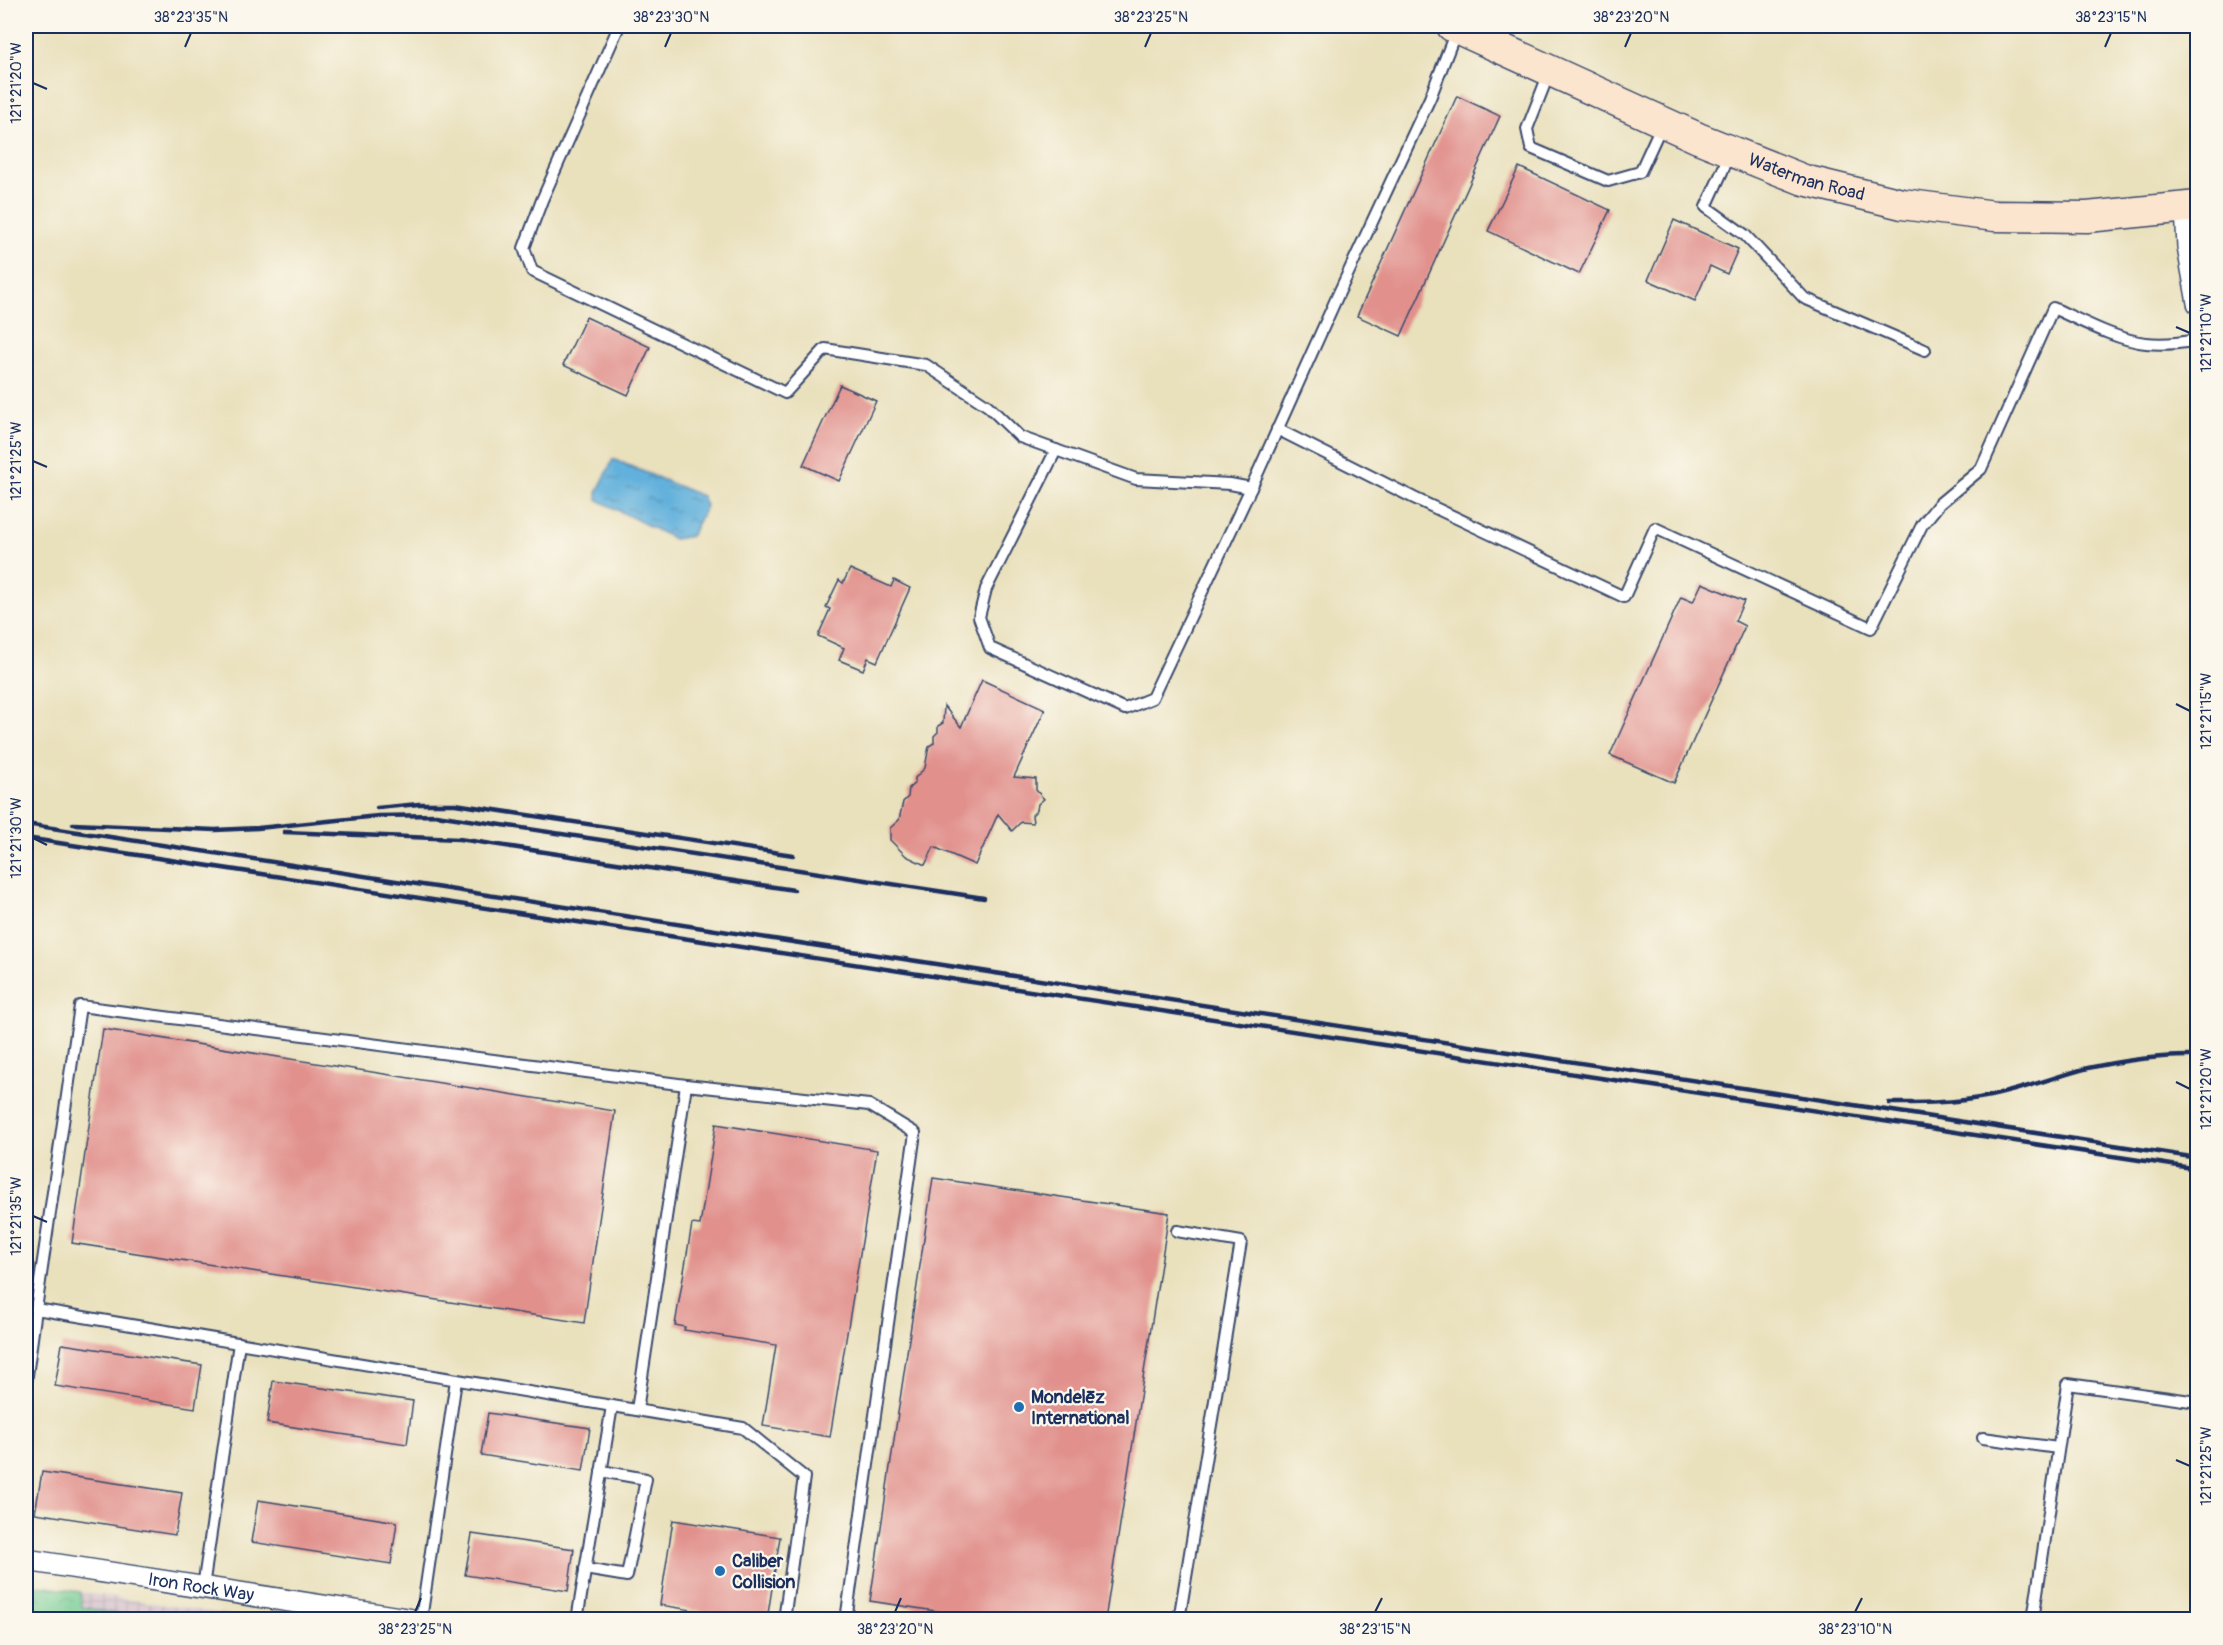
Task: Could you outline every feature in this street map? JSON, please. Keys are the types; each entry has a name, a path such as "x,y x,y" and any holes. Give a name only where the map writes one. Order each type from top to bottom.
{"main road":[{"name":"Waterman Road","path":"1455,27 1731,152 1804,180 1902,204 1995,216 2076,217 2192,207"}],"street":[{"name":"Waterman Road","path":"2192,207 2188,247 2198,303"},
{"name":"Iron Rock Way","path":"26,1560 203,1587 318,1612 413,1620"}],"lane":[{"path":"619,26 542,200 524,248 532,271 785,393 825,349 926,365 988,406 1020,437 1136,479 1230,484 1251,488"},
{"path":"1056,450 986,589 979,617 990,648 1125,709 1152,698 1430,98 1455,27"},
{"path":"1550,71 1527,129 1531,148 1608,181 1640,172 1663,122"},
{"path":"1731,152 1706,207 1745,235 1804,298 1925,350"},
{"path":"1277,429 1414,498 1624,597 1655,528 1871,628 1922,525 1939,504 1981,469 2053,308 2121,336 2145,343 2180,343 2198,340"},
{"path":"26,1383 80,1006 686,1085 869,1105 915,1133 846,1620"},
{"path":"637,1410 686,1085"},
{"path":"1177,1231 1241,1242 1179,1620"},
{"path":"36,1309 743,1428 804,1477 784,1620"},
{"path":"203,1587 239,1343"},
{"path":"422,1620 456,1380"},
{"path":"2033,1620 2068,1384 2198,1402"},
{"path":"577,1620 612,1406"},
{"path":"1983,1438 2058,1448"},
{"path":"585,1569 627,1576 646,1479 601,1471"}],"shaded area":[{"path":"80,1592 257,1619 139,1619 82,1607"}],"green space":[{"path":"26,1584 80,1592 82,1607 139,1619 26,1619"}],"water":[{"path":"613,459 702,496 706,506 691,536 674,539 598,500 597,493"}],"building":[{"path":"1457,96 1500,116 1401,336 1357,316"},
{"path":"1519,167 1610,210 1579,274 1488,231"},
{"path":"1674,220 1738,249 1727,274 1710,266 1695,301 1648,280"},
{"path":"586,317 650,347 628,395 563,365"},
{"path":"840,385 876,401 839,481 803,465"},
{"path":"850,569 891,587 894,580 910,588 877,662 868,658 863,670 839,660 844,648 818,636 830,609 826,607 839,580 843,583"},
{"path":"1702,583 1744,601 1735,621 1745,626 1674,783 1610,755 1681,597 1693,602"},
{"path":"982,680 1045,709 1014,777 1036,779 1036,790 1044,799 1032,815 1033,823 1021,822 1012,831 998,814 975,865 934,847 925,865 906,856 890,840 890,828 899,820 909,788 925,768 929,746 934,743 938,726 943,723 944,706 961,727"},
{"path":"103,1029 615,1111 584,1323 72,1243"},
{"path":"716,1124 877,1150 830,1437 763,1426 776,1345 684,1330 685,1327 675,1325 692,1224 700,1225"},
{"name":"Mondelēz International","path":"933,1178 1169,1213 1105,1620 994,1620 870,1601"},
{"path":"62,1344 202,1365 195,1408 55,1386"},
{"path":"273,1381 413,1401 407,1444 267,1423"},
{"path":"488,1413 590,1428 583,1471 481,1455"},
{"path":"42,1472 182,1493 175,1535 35,1513"},
{"path":"258,1500 397,1522 391,1564 251,1542"},
{"name":"Caliber Collision","path":"673,1520 780,1537 767,1620 754,1620 660,1605"},
{"path":"472,1534 574,1549 568,1591 465,1575"}],"railway":[{"path":"377,808 419,804 455,804 793,855"},
{"path":"73,824 215,830 378,816 436,815 984,898"},
{"path":"26,824 2198,1158"},
{"path":"284,832 459,839 794,890"},
{"path":"26,838 2198,1169"},
{"path":"1889,1103 1973,1099 2011,1091 2102,1065 2156,1057 2198,1056"}],"place":[{"name":"Mondelēz International","path":"1019,1407"},
{"name":"Caliber Collision","path":"720,1571"}]}
